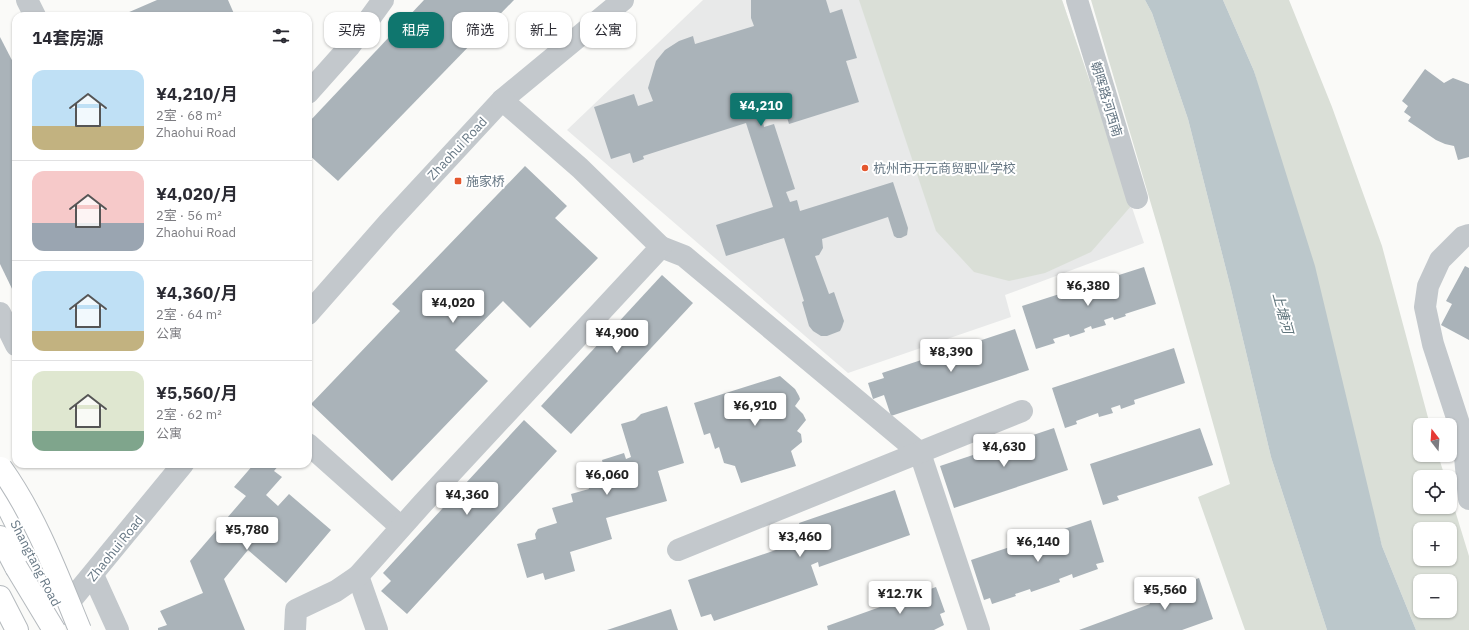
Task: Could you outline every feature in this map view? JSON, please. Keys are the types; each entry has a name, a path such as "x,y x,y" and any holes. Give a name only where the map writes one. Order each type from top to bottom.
{"main road":[{"path":"0,466 14,486 52,560 80,630"},
{"name":"Shangtang Road","path":"0,491 58,622"},
{"path":"0,537 16,567 58,622"},
{"path":"0,597 17,630"}],"street":[{"path":"27,0 32,12"},
{"path":"312,89 349,47 383,0"},
{"name":"Zhaohui Road","path":"312,309 398,212 502,100 623,0"},
{"name":"朝晖路河西南","path":"1077,0 1137,198"},
{"path":"502,100 580,168 662,247 684,256 920,453 979,630"},
{"path":"1469,235 1463,237 1440,260 1428,286 1426,307 1433,344 1466,434 1469,499"},
{"path":"295,630 296,610 336,591 358,576 401,527 662,247"},
{"path":"0,313 12,337"},
{"path":"678,550 1022,411"},
{"path":"312,448 401,527"},
{"name":"Zhaohui Road","path":"46,630 58,622 93,575 180,468"},
{"path":"93,575 118,630"},
{"path":"358,576 377,630"}],"shaded area":[{"name":"杭州市开元商贸职业学校","path":"703,0 1062,0 1144,243 1005,295 1011,317 848,373 567,130"},
{"path":"859,0 1062,0 1132,205 1091,252 1045,273 1009,281 974,272 936,231"},
{"path":"1091,0 1145,0 1152,13 1188,119 1231,289 1271,457 1327,630 1245,630 1198,497 1230,484 1161,238"},
{"path":"1223,0 1289,0 1332,107 1382,246 1428,418 1413,418 1413,462 1440,462 1443,470 1413,470 1413,514 1456,514 1469,556 1469,630 1416,630 1382,546 1254,71"}],"water":[{"name":"上塘河","path":"1145,0 1223,0 1254,71 1315,266 1382,546 1416,630 1327,630 1271,457 1231,289 1188,119 1152,13"}],"building":[{"path":"157,0 228,0 233,12 129,12"},
{"path":"424,0 514,0 502,12 452,12 452,48 467,48 338,181 312,158 312,119 388,38 388,48 444,48 444,12 413,12"},
{"path":"751,0 826,0 830,13 842,9 857,58 846,61 859,102 789,124 785,111 762,118 764,127 774,124 795,189 786,192 790,202 797,200 800,211 893,182 908,228 907,235 897,238 894,236 888,217 822,239 823,248 819,255 815,256 829,294 834,292 844,321 840,331 827,336 821,336 813,331 809,326 802,302 804,301 784,238 726,256 716,225 773,207 746,123 643,156 644,159 633,163 630,153 611,159 594,107 634,94 638,106 653,101 648,88 656,61 665,50 679,41 693,36 695,44 754,26 751,18"},
{"path":"0,37 12,60 12,289 0,264"},
{"path":"1425,69 1444,83 1453,78 1469,84 1469,157 1458,160 1454,146 1436,140 1408,121 1411,117 1404,112 1408,106 1402,101"},
{"path":"525,166 567,206 555,218 598,258 530,328 503,301 455,350 488,381 392,481 312,405 312,403 400,311 392,304"},
{"path":"1465,266 1469,268 1469,340 1441,325 1452,304 1446,301"},
{"path":"1144,267 1156,304 1125,314 1126,316 1114,320 1113,317 1104,320 1106,325 1092,329 1091,326 1084,329 1085,332 1070,337 1069,334 1053,339 1055,343 1036,349 1022,306"},
{"path":"662,275 693,303 571,434 541,406"},
{"path":"1015,329 1029,370 891,416 884,395 873,399 868,383 884,378 882,373"},
{"path":"1174,348 1185,383 1134,400 1135,404 1121,409 1120,405 1111,408 1113,413 1099,417 1098,413 1076,421 1077,424 1065,428 1052,388"},
{"path":"780,376 795,389 800,399 795,406 803,414 806,420 797,431 801,434 802,442 791,451 796,466 741,483 735,466 724,463 719,447 715,449 710,433 704,435 694,403"},
{"path":"667,406 684,463 658,471 667,501 606,518 612,539 570,552 575,571 545,580 543,573 527,578 517,544 536,539 535,534 538,529 557,523 552,508 573,502 571,494 589,489 583,470 603,464 602,460 624,453 626,459 631,457 621,424 635,420 641,414"},
{"path":"524,420 557,451 407,614 381,591 391,581 383,573"},
{"path":"1054,428 1068,470 954,508 940,466"},
{"path":"1200,428 1213,465 1117,496 1119,500 1103,505 1090,464"},
{"path":"251,468 277,468 274,471 282,477 266,495 278,506 289,494 331,530 286,583 248,550 224,579 245,630 158,630 158,628 167,625 160,611 203,593 190,561 246,496 234,487"},
{"path":"895,490 910,535 819,567 818,562 811,565 818,585 714,621 711,614 701,617 688,580 805,540 799,523"},
{"path":"1091,520 1104,562 1096,564 1098,569 1073,578 1072,574 1059,579 1060,582 1031,592 1030,589 1015,594 1016,596 992,604 990,598 984,600 971,560"},
{"path":"1199,578 1213,619 1182,630 1079,630 1150,604 1147,596"},
{"path":"936,587 945,612 940,614 944,625 934,630 828,630 827,626"},
{"path":"671,609 678,630 607,630"}],"place":[{"name":"杭州市开元商贸职业学校","path":"865,168"},
{"name":"施家桥","path":"458,181"}]}
